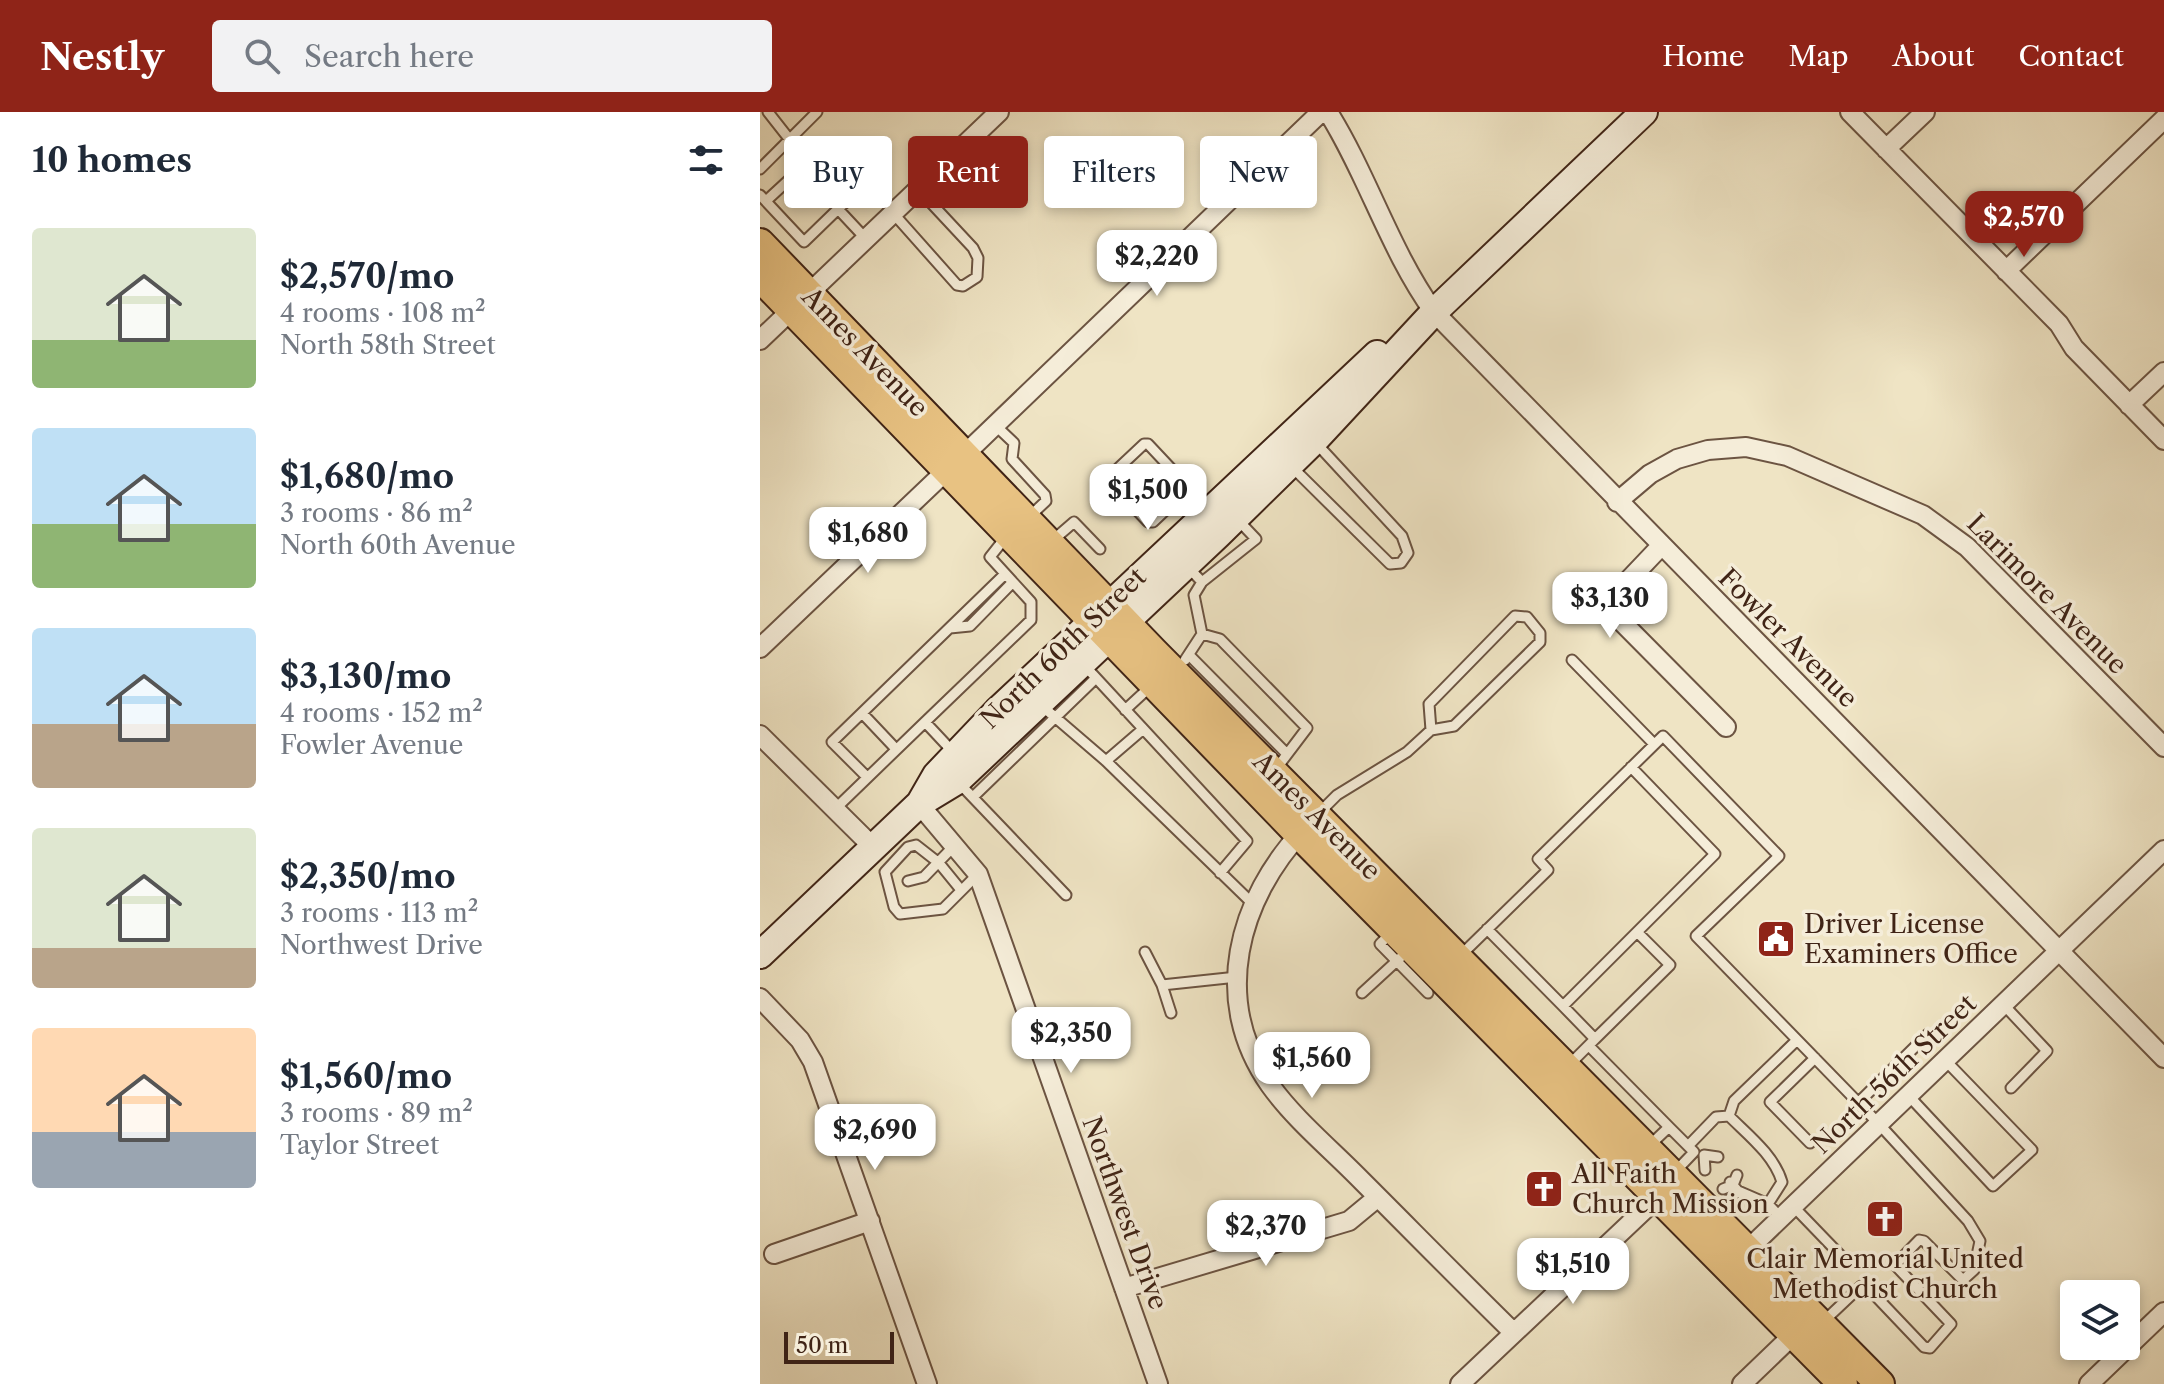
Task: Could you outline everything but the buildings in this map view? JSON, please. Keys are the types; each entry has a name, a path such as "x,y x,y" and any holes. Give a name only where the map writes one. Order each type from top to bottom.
{"main road":[{"name":"North 60th Street","path":"919,804 965,789 1090,671 1109,622 1194,574 1236,518 1314,441 1434,312 1644,112"},
{"name":"Ames Avenue","path":"760,243 800,302 1109,622 1280,762 1308,825 1458,958 1646,1149 1665,1186 1713,1216 1738,1259 1794,1334 1843,1384"},
{"name":"Ames Avenue","path":"760,277 800,302"},
{"name":"North 60th Street","path":"760,955 895,850 936,775 954,753 1109,622 1209,509 1359,368 1434,312"},
{"name":"Ames Avenue","path":"1017,527 1050,544 1109,622"},
{"name":"Ames Avenue","path":"1172,671 1308,825 1401,946 1665,1186 1738,1259 1821,1324 1880,1384"}],"street":[{"path":"974,136 999,112"},
{"path":"760,648 1321,112"},
{"name":"Fowler Avenue","path":"1328,112 1382,211 1413,281 1434,312 2164,1058"},
{"path":"1850,112 2006,271 2164,440"},
{"path":"1886,149 1925,112"},
{"path":"2006,271 2164,119"},
{"path":"760,340 908,199"},
{"path":"2129,405 2164,372"},
{"name":"Larimore Avenue","path":"1617,502 1650,474 1677,459 1708,450 1746,447 1787,456 1923,515 1967,547 2164,747"},
{"path":"1661,546 1605,605 1726,727"},
{"path":"760,735 833,811 895,850"},
{"name":"Northwest Drive","path":"919,804 956,844 978,874 1158,1384"},
{"path":"1308,825 1252,903 1243,932 1237,977 1245,1032 1271,1086 1514,1333"},
{"name":"North 56th Street","path":"1738,1259 2164,850"},
{"path":"760,998 807,1049 927,1384"},
{"path":"1460,1384 1665,1186"},
{"path":"1124,1288 1349,1221 1378,1197"},
{"path":"774,1254 870,1221"},
{"path":"2089,1384 2164,1312"},
{"path":"1742,1384 1794,1334"}],"lane":[{"path":"768,112 787,136"},
{"path":"794,136 817,112"},
{"path":"760,169 784,146"},
{"path":"822,167 851,197 804,242 766,201 807,172 822,167"},
{"path":"893,213 957,285 963,286 977,277 978,258 973,248 936,208"},
{"path":"838,209 866,239"},
{"path":"833,811 1031,620 1031,602 990,557 1046,501 1045,495 1012,459 1014,443 995,425"},
{"path":"1290,465 1390,564 1401,563 1408,553 1402,536 1314,441"},
{"path":"1189,488 1153,522 1148,522 1110,482 1111,475 1144,444 1148,444 1209,509"},
{"path":"1202,634 1194,595 1194,574 1256,539 1236,518"},
{"path":"1050,544 1074,522 1100,549"},
{"path":"867,777 832,742 1004,575"},
{"path":"949,628 970,626 1012,583"},
{"path":"1308,825 1337,795 1407,752 1431,730 1454,726 1540,642 1540,633 1527,617 1515,616 1429,704 1431,730"},
{"path":"1125,710 1172,671 1202,634"},
{"path":"1202,634 1220,639 1307,728 1280,762"},
{"path":"1572,660 1654,744"},
{"path":"1090,671 1247,841 1220,873"},
{"path":"1047,711 1106,761 1252,903"},
{"path":"862,713 896,749"},
{"path":"925,722 954,753"},
{"path":"1106,761 1142,730"},
{"path":"1458,958 1548,870 1538,859 1663,736 1779,856 1696,936 1879,1124 1968,1221 1980,1241 1974,1270 1963,1280 1919,1240 1895,1265 1951,1324 1930,1348 1924,1347 1866,1286 1861,1286 1821,1324"},
{"path":"1563,1006 1715,854 1631,767"},
{"path":"965,789 1066,895"},
{"path":"908,881 939,863 956,844"},
{"path":"961,890 939,863 916,845 895,850 885,878 894,907 900,914 943,909 978,874"},
{"path":"1487,929 1563,1006 1669,1127 1712,1163"},
{"path":"1566,1068 1670,965 1637,932"},
{"path":"1362,993 1401,946 1428,993"},
{"path":"1145,952 1162,985 1171,1013"},
{"path":"1162,985 1237,977"},
{"path":"2003,1004 2047,1051 2011,1088"},
{"path":"1858,1103 1928,1034"},
{"path":"1729,1116 1734,1101 1797,1040"},
{"path":"1810,1143 1770,1102 1815,1058"},
{"path":"1908,1095 1993,1186 2001,1180 2032,1150 1945,1060"},
{"path":"1665,1186 1695,1151 1716,1117 1729,1116"},
{"path":"1729,1116 1774,1164 1780,1175 1782,1182 1768,1204"},
{"path":"1646,1149 1669,1127"},
{"path":"1713,1216 1732,1184 1787,1212 1846,1261"}],"place":[{"name":"Driver License Examiners Office","path":"1776,939"},
{"name":"All Faith Church Mission","path":"1544,1189"},
{"name":"Clair Memorial United Methodist Church","path":"1885,1219"}]}
